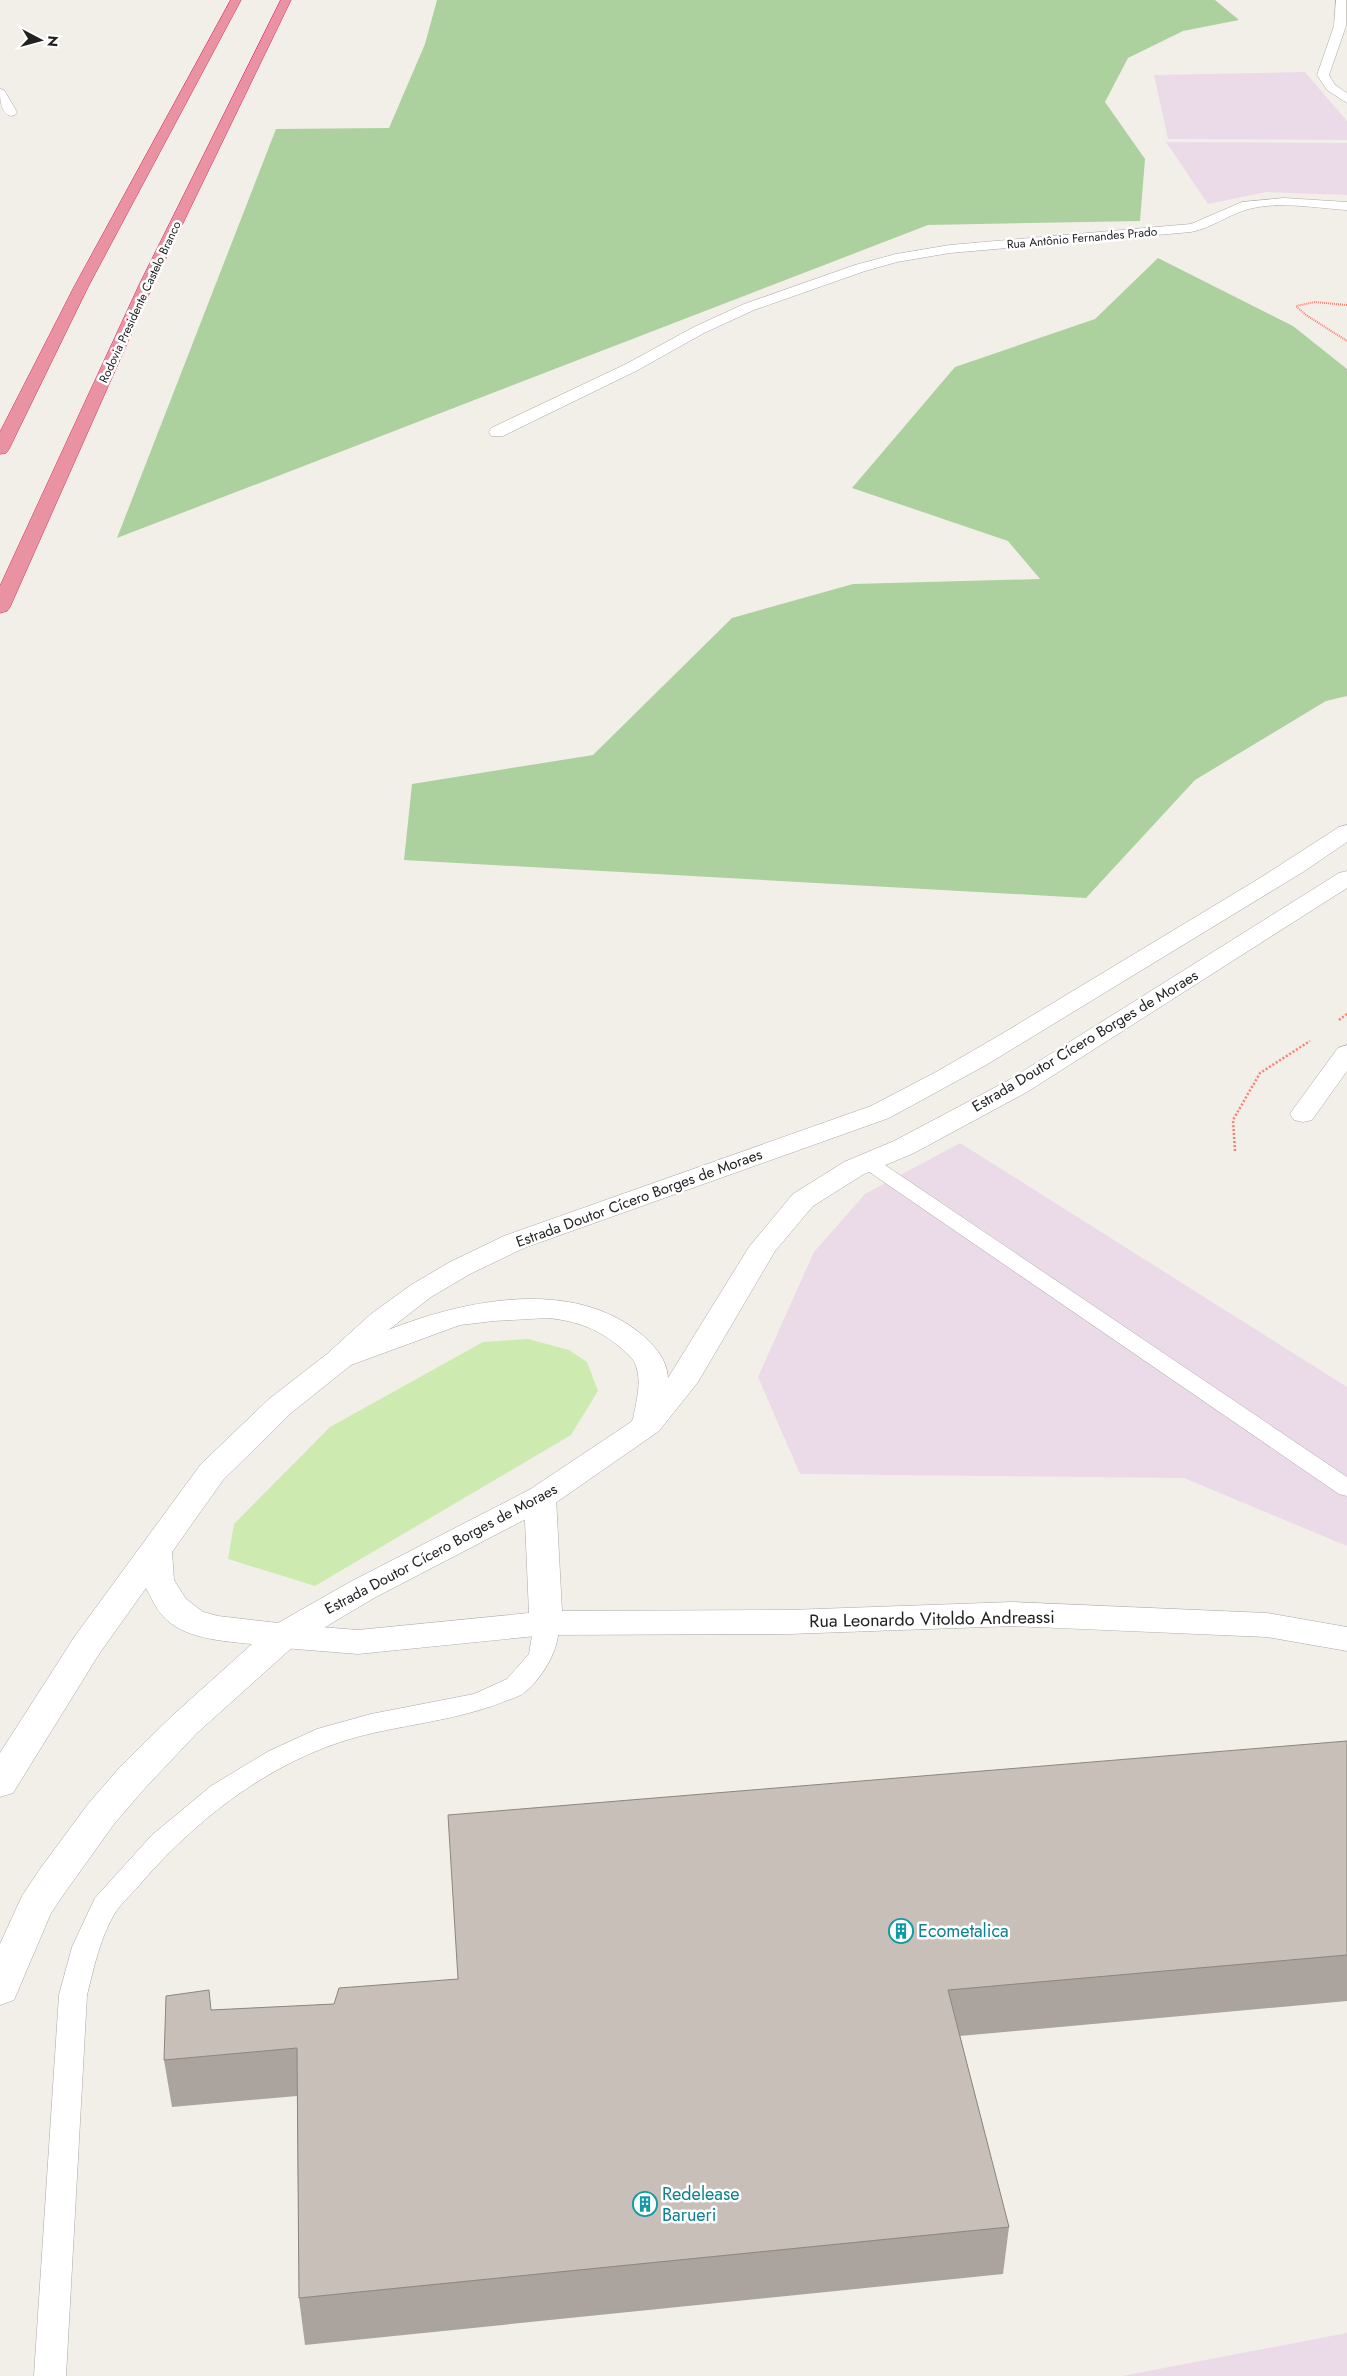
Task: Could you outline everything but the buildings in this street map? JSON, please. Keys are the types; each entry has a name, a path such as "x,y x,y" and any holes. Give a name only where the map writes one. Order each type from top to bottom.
{"highway":[{"path":"0,450 80,288 236,0"},
{"name":"Rodovia Presidente Castelo Branco","path":"0,607 147,283 286,0"}],"street":[{"path":"1341,0 1340,26 1323,75 1331,87 1347,99"},
{"path":"0,93 11,112"},
{"name":"Rua Antônio Fernandes Prado","path":"497,432 632,367 699,330 749,308 869,266 918,254 1032,241 1191,228 1210,223 1236,208 1257,204 1347,206"},
{"name":"Estrada Doutor Cícero Borges de Moraes","path":"0,1783 87,1645 212,1472 280,1406 338,1361 381,1321 422,1292 460,1268 514,1242 880,1112 965,1068 1136,961 1307,861 1347,832"},
{"name":"Estrada Doutor Cícero Borges de Moraes","path":"0,1989 35,1907 101,1814 133,1777 185,1724 283,1636 362,1590 540,1498 648,1424 687,1374 763,1247 803,1200 854,1168 904,1147 1018,1086 1347,878"},
{"path":"1303,1114 1347,1054"},
{"path":"338,1361 446,1319 490,1311 529,1308 564,1309 592,1316 616,1329 638,1346 652,1367 652,1398 648,1424"},
{"path":"540,1498 546,1623"},
{"name":"Rua Leonardo Vitoldo Andreassi","path":"155,1550 158,1581 174,1607 192,1621 218,1628 358,1642 546,1623 789,1622 1013,1614 1267,1625 1347,1639"}],"lane":[{"path":"869,1163 1347,1488"},
{"path":"50,2376 74,1995 86,1947 105,1906 161,1842 220,1793 278,1758 326,1736 371,1724 479,1702 516,1686 541,1657 546,1623"}],"path":[{"path":"1347,305 1327,302 1303,303 1296,306 1300,311 1347,341"},
{"path":"1331,1026 1347,1014"},
{"path":"1235,1151 1233,1120 1260,1073 1316,1037"}],"shaded area":[{"path":"1305,72 1347,121 1347,140 1168,139 1154,75"},
{"path":"1166,142 1347,143 1347,195 1266,192 1208,204"},
{"path":"960,1143 1347,1387 1347,1546 1184,1478 800,1474 758,1377 814,1252 865,1194"},
{"path":"1347,2333 1347,2376 1122,2376"}],"green space":[{"path":"437,0 1215,0 1239,20 1183,31 1128,58 1105,102 1145,159 1140,221 928,225 117,538 276,129 389,128 425,44"},
{"path":"1158,258 1293,326 1347,369 1347,696 1326,701 1195,780 1086,898 404,860 412,784 593,755 732,618 853,584 1040,579 1008,541 852,488 955,367 1095,319"},
{"path":"528,1339 569,1350 587,1362 598,1391 571,1435 315,1586 228,1559 234,1524 330,1427 483,1342"}],"place":[{"name":"Ecometalica","path":"901,1931"},
{"name":"Redelease Barueri","path":"645,2204"}]}
